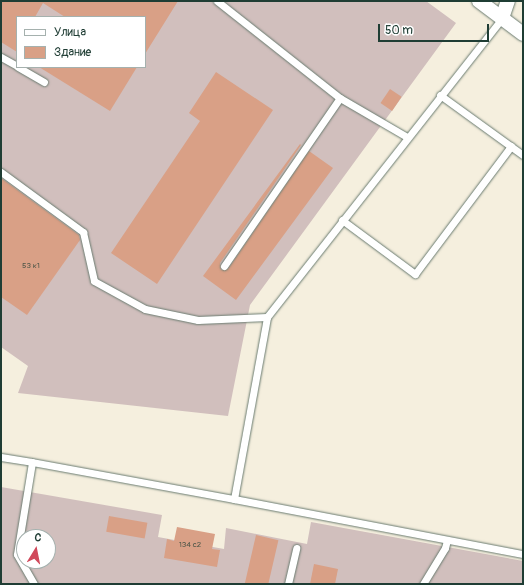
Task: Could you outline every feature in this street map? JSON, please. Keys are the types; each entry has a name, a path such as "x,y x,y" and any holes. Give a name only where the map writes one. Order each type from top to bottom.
{"street":[{"path":"479,1 523,34"},
{"path":"502,18 508,1"}],"lane":[{"path":"218,1 340,98 407,137"},
{"path":"234,499 267,317 502,18"},
{"path":"1,57 16,66"},
{"path":"20,68 44,82"},
{"path":"440,95 523,155"},
{"path":"224,266 340,98"},
{"path":"342,220 415,274 511,146"},
{"path":"1,172 83,232 94,281 145,310 198,320 267,317"},
{"path":"1,457 234,499 523,554"},
{"path":"32,462 17,554 34,584"},
{"path":"424,584 446,548 447,540"},
{"path":"288,584 296,548"}],"shaded area":[{"path":"1,1 426,1 456,23 250,305 228,416 18,393 28,366 1,347"},
{"path":"1,487 162,515 158,537 224,549 226,528 307,544 311,522 523,561 523,584 1,584"}],"building":[{"path":"1,1 178,1 146,52 146,16 63,16 43,3 36,16 16,16 16,51 1,42"},
{"path":"41,68 136,68 110,111"},
{"path":"216,72 273,110 157,284 111,253 200,121 189,113"},
{"path":"390,89 402,97 392,111 380,103"},
{"path":"300,144 301,145 220,263 221,270 228,269 309,151 333,168 236,300 203,276"},
{"path":"1,178 79,235 80,240 27,315 1,297"},
{"path":"109,516 147,523 145,539 106,532"},
{"path":"177,527 215,534 212,549 220,550 217,567 164,558 167,539 174,541"},
{"path":"256,535 278,540 268,584 245,584"},
{"path":"314,564 338,569 335,584 310,584"}]}
